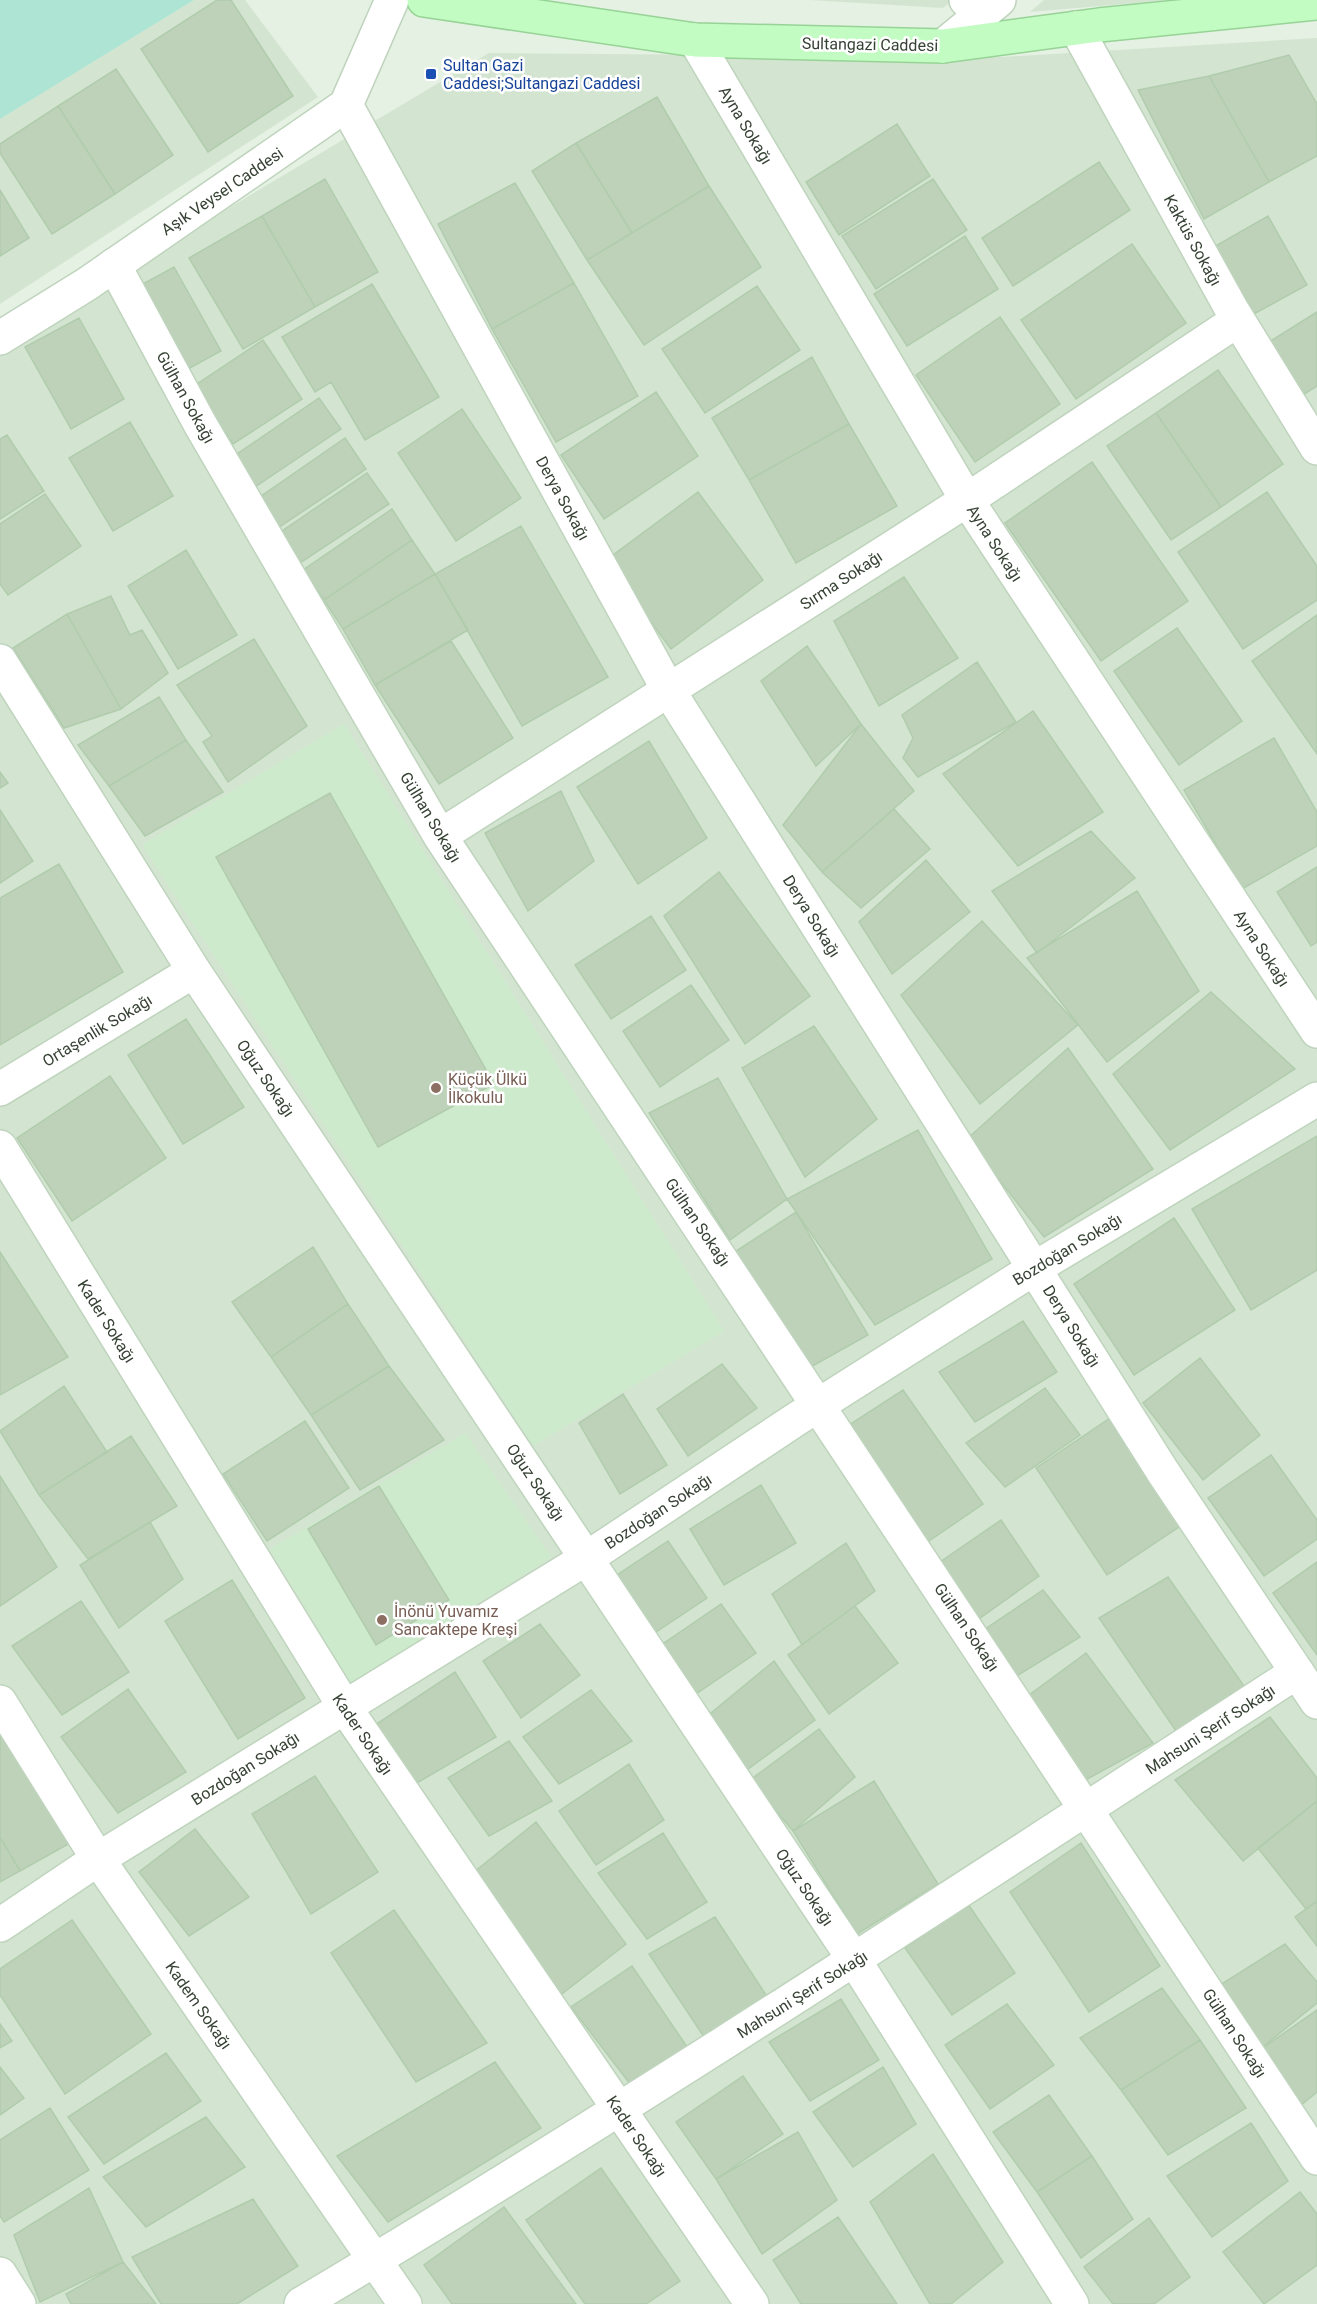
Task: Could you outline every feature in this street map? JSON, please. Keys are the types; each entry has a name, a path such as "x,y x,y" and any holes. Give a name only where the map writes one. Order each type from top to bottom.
{"main road":[{"name":"Sultangazi Caddesi","path":"424,0 467,3 695,40 943,46 1076,28 1317,3"}],"street":[{"path":"346,105 393,0"},
{"path":"943,46 982,5"},
{"name":"Kaktüs Sokağı","path":"1076,28 1238,320 1317,448"},
{"name":"Ayna Sokağı","path":"695,40 967,500 1317,1031"},
{"name":"Aşık Veysel Caddesi","path":"0,338 114,266 346,105"},
{"name":"Derya Sokağı","path":"346,105 669,691 1163,1472 1317,1702"},
{"name":"Gülhan Sokağı","path":"114,266 200,424 440,836 820,1405 1317,2158"},
{"name":"Sırma Sokağı","path":"440,836 967,500 1238,320"},
{"name":"Oğuz Sokağı","path":"0,661 194,971 855,1961 1072,2304"},
{"name":"Ortaşenlik Sokağı","path":"0,1089 194,971"},
{"name":"Bozdoğan Sokağı","path":"0,1925 98,1859 587,1558 820,1405 1035,1268 1317,1099"},
{"name":"Kader Sokağı","path":"0,1147 344,1706 752,2304"},
{"name":"Mahsuni Şerif Sokağı","path":"301,2304 619,2110 855,1961 1297,1672"},
{"name":"Kadem Sokağı","path":"0,1702 98,1859 405,2304"},
{"path":"0,2274 19,2304"}],"shaded area":[{"path":"0,0 194,0 0,119"},
{"path":"194,0 245,0 318,97 0,304 0,119"},
{"path":"810,0 953,0 943,8"},
{"path":"1044,0 1170,0 1030,12"},
{"path":"1317,38 1317,2304 0,2304 0,344 489,53 1002,57"},
{"name":"Küçük Ülkü İlkokulu","path":"344,724 724,1331 533,1446 142,845"},
{"name":"İnönü Yuvamız Sancaktepe Kreşi","path":"465,1433 551,1557 351,1684 270,1549"}],"building":[{"path":"217,0 231,0 293,96 208,152 141,49"},
{"path":"1289,55 1317,104 1317,156 1269,182 1209,76"},
{"path":"116,69 173,155 115,194 58,106"},
{"path":"1209,76 1269,182 1204,219 1138,90"},
{"path":"657,97 709,186 632,233 576,143"},
{"path":"58,106 115,194 52,234 0,153 0,144"},
{"path":"897,124 930,176 839,235 806,182"},
{"path":"576,143 632,233 587,260 532,171"},
{"path":"1099,162 1130,210 1013,286 982,238"},
{"path":"325,179 378,272 315,307 262,216"},
{"path":"933,179 967,230 876,289 842,236"},
{"path":"515,183 574,283 492,329 438,224"},
{"path":"709,186 761,267 644,345 587,260"},
{"path":"0,190 29,238 0,256"},
{"path":"262,216 315,307 243,349 189,258"},
{"path":"1268,216 1307,285 1250,316 1212,248"},
{"path":"965,236 998,289 907,346 874,294"},
{"path":"1132,244 1186,323 1076,399 1021,320"},
{"path":"174,267 221,351 166,381 119,297"},
{"path":"574,283 638,396 556,442 492,329"},
{"path":"372,284 439,397 365,440 331,382 315,392 282,337"},
{"path":"757,286 800,350 705,413 662,349"},
{"path":"1317,312 1317,386 1301,396 1269,342"},
{"path":"1000,317 1060,404 975,462 916,375"},
{"path":"79,318 124,399 71,429 25,347"},
{"path":"263,340 302,399 233,444 194,386"},
{"path":"812,357 849,424 749,480 712,418"},
{"path":"1218,370 1283,464 1221,507 1156,413"},
{"path":"656,392 698,456 604,519 561,455"},
{"path":"319,398 341,429 252,489 231,458"},
{"path":"462,409 521,498 456,541 398,453"},
{"path":"1156,413 1221,507 1171,540 1107,446"},
{"path":"130,422 173,496 113,531 69,458"},
{"path":"849,424 897,506 796,563 749,480"},
{"path":"7,435 44,491 0,519 0,439"},
{"path":"345,438 366,469 278,528 257,499"},
{"path":"1092,462 1188,601 1101,661 1005,523"},
{"path":"367,473 389,504 300,563 279,533"},
{"path":"698,492 763,580 671,649 605,561"},
{"path":"1267,492 1317,566 1317,600 1243,649 1178,552"},
{"path":"45,494 81,546 8,595 0,584 0,524"},
{"path":"392,509 412,540 324,600 303,570"},
{"path":"521,526 608,677 522,726 435,574"},
{"path":"412,540 435,574 343,629 324,600"},
{"path":"186,550 237,635 178,669 128,586"},
{"path":"435,574 468,630 375,685 343,629"},
{"path":"904,577 958,658 879,706 834,621"},
{"path":"111,596 130,635 142,630 168,673 121,709 67,614"},
{"path":"67,614 121,709 64,728 13,648"},
{"path":"1317,615 1317,754 1252,661"},
{"path":"1177,628 1242,721 1179,765 1114,671"},
{"path":"254,639 307,726 228,782 203,742 212,736 177,685"},
{"path":"451,641 513,738 439,784 375,685"},
{"path":"807,646 861,724 816,766 761,681"},
{"path":"977,662 1016,722 918,777 903,758 913,738 902,715"},
{"path":"159,697 186,740 109,786 78,745"},
{"path":"1033,711 1103,812 1018,866 943,774"},
{"path":"861,724 914,791 822,872 783,825"},
{"path":"1274,738 1317,812 1317,846 1242,889 1184,790"},
{"path":"186,740 223,792 145,836 109,786"},
{"path":"649,741 707,838 638,884 577,787"},
{"path":"0,772 8,783 0,788"},
{"path":"561,791 594,861 528,911 485,833"},
{"path":"330,793 494,1084 378,1147 216,857"},
{"path":"894,809 930,849 861,908 822,872"},
{"path":"0,810 33,861 0,883"},
{"path":"1091,831 1135,878 1037,953 992,891"},
{"path":"926,860 970,912 892,974 859,922"},
{"path":"59,864 123,972 0,1045 0,898"},
{"path":"1317,867 1317,942 1311,946 1277,892"},
{"path":"719,872 810,996 745,1044 664,916"},
{"path":"1137,891 1199,991 1107,1062 1027,958"},
{"path":"651,916 686,970 611,1019 575,965"},
{"path":"982,921 1078,1025 980,1104 901,995"},
{"path":"691,985 729,1040 660,1087 623,1031"},
{"path":"1211,992 1295,1069 1170,1150 1113,1074"},
{"path":"186,1019 244,1107 183,1144 128,1055"},
{"path":"814,1026 877,1119 805,1177 742,1068"},
{"path":"1068,1048 1153,1169 1044,1237 967,1139"},
{"path":"110,1076 166,1158 72,1221 17,1138"},
{"path":"718,1078 787,1199 730,1240 649,1113"},
{"path":"918,1130 992,1259 875,1325 787,1199"},
{"path":"1317,1136 1317,1270 1251,1310 1192,1209"},
{"path":"796,1212 868,1335 809,1368 733,1253"},
{"path":"1174,1218 1235,1310 1134,1375 1074,1284"},
{"path":"313,1247 348,1304 271,1357 232,1302"},
{"path":"0,1252 68,1357 0,1395"},
{"path":"348,1304 389,1366 311,1415 271,1357"},
{"path":"1023,1321 1057,1372 975,1422 939,1372"},
{"path":"1200,1358 1260,1435 1203,1480 1143,1403"},
{"path":"722,1364 757,1408 688,1456 657,1409"},
{"path":"389,1366 444,1440 360,1490 311,1415"},
{"path":"64,1386 107,1452 39,1495 0,1431"},
{"path":"1045,1388 1080,1435 1005,1487 966,1443"},
{"path":"903,1390 983,1504 913,1552 849,1425"},
{"path":"623,1394 667,1465 620,1494 579,1423"},
{"path":"1113,1416 1185,1523 1107,1575 1036,1468"},
{"path":"305,1421 349,1488 267,1541 223,1474"},
{"path":"131,1436 177,1506 88,1559 39,1495"},
{"path":"1271,1455 1317,1520 1317,1539 1264,1576 1208,1498"},
{"path":"0,1476 57,1567 0,1606"},
{"path":"761,1485 796,1543 724,1585 690,1529"},
{"path":"379,1486 449,1600 376,1645 308,1529"},
{"path":"1001,1520 1039,1576 969,1626 930,1569"},
{"path":"150,1522 183,1579 119,1628 80,1565"},
{"path":"668,1541 707,1598 644,1640 602,1585"},
{"path":"846,1543 875,1591 802,1645 772,1594"},
{"path":"1317,1562 1317,1655 1273,1593"},
{"path":"1168,1577 1244,1686 1176,1731 1099,1618"},
{"path":"232,1580 305,1698 238,1739 165,1621"},
{"path":"1043,1590 1080,1637 1007,1682 972,1638"},
{"path":"81,1601 129,1672 62,1715 12,1646"},
{"path":"721,1604 756,1653 693,1696 654,1650"},
{"path":"855,1606 898,1663 829,1714 788,1655"},
{"path":"540,1624 580,1675 521,1718 483,1661"},
{"path":"1086,1653 1153,1743 1080,1783 1021,1701"},
{"path":"774,1661 815,1720 740,1775 700,1722"},
{"path":"455,1672 496,1737 415,1784 369,1729"},
{"path":"128,1689 186,1772 118,1813 61,1737"},
{"path":"591,1690 632,1741 559,1784 523,1737"},
{"path":"1270,1717 1317,1778 1317,1801 1243,1861 1175,1780"},
{"path":"0,1721 72,1842 20,1871 0,1837"},
{"path":"819,1729 855,1777 793,1831 750,1780"},
{"path":"509,1741 552,1801 489,1836 448,1778"},
{"path":"629,1764 664,1820 596,1865 559,1811"},
{"path":"315,1776 378,1872 311,1914 252,1814"},
{"path":"874,1781 938,1884 857,1934 793,1831"},
{"path":"1317,1801 1317,1901 1306,1909 1258,1848"},
{"path":"536,1822 626,1944 558,1997 473,1873"},
{"path":"195,1829 249,1897 189,1936 139,1872"},
{"path":"663,1833 707,1902 647,1939 598,1873"},
{"path":"0,1837 20,1871 0,1882"},
{"path":"1081,1843 1160,1966 1089,2012 1010,1892"},
{"path":"1317,1901 1317,1946 1295,1917"},
{"path":"968,1904 1015,1973 952,2015 905,1948"},
{"path":"394,1910 487,2043 416,2082 331,1953"},
{"path":"715,1917 770,2001 708,2043 649,1954"},
{"path":"72,1920 151,2034 65,2094 0,1995 0,1969"},
{"path":"1285,1944 1317,1982 1317,2003 1254,2054 1217,1987"},
{"path":"632,1966 694,2057 634,2089 571,2007"},
{"path":"1162,1988 1200,2040 1121,2090 1080,2038"},
{"path":"841,1999 879,2060 810,2101 769,2042"},
{"path":"1007,2004 1054,2065 990,2109 945,2045"},
{"path":"1317,2010 1317,2092 1289,2115 1254,2054"},
{"path":"0,2024 12,2041 0,2048"},
{"path":"1200,2040 1246,2108 1168,2155 1121,2090"},
{"path":"166,2053 201,2101 104,2164 68,2117"},
{"path":"495,2062 541,2128 388,2222 337,2156"},
{"path":"0,2067 24,2098 0,2115"},
{"path":"883,2067 916,2124 853,2167 813,2112"},
{"path":"743,2076 783,2134 716,2179 676,2122"},
{"path":"1049,2095 1092,2156 1037,2192 993,2132"},
{"path":"50,2108 89,2170 4,2222 0,2216 0,2140"},
{"path":"206,2117 245,2167 146,2227 103,2177"},
{"path":"1251,2123 1288,2181 1212,2237 1167,2176"},
{"path":"798,2132 837,2200 762,2254 716,2179"},
{"path":"933,2154 1003,2262 951,2304 930,2304 870,2202"},
{"path":"1092,2156 1133,2219 1081,2258 1037,2192"},
{"path":"601,2168 680,2281 646,2304 585,2304 526,2220"},
{"path":"89,2188 123,2262 40,2302 14,2235"},
{"path":"1300,2192 1317,2214 1317,2265 1264,2304 1223,2252"},
{"path":"253,2199 298,2266 237,2304 161,2304 132,2257"},
{"path":"504,2207 576,2304 452,2304 424,2265"},
{"path":"838,2217 897,2304 801,2304 773,2260"},
{"path":"1149,2218 1190,2277 1154,2304 1113,2304 1084,2267"},
{"path":"123,2262 156,2304 71,2304 66,2294"}],"place":[{"name":"Sultan Gazi Caddesi;Sultangazi Caddesi","path":"431,74"},
{"name":"Küçük Ülkü İlkokulu","path":"436,1088"},
{"name":"İnönü Yuvamız Sancaktepe Kreşi","path":"382,1620"}]}
